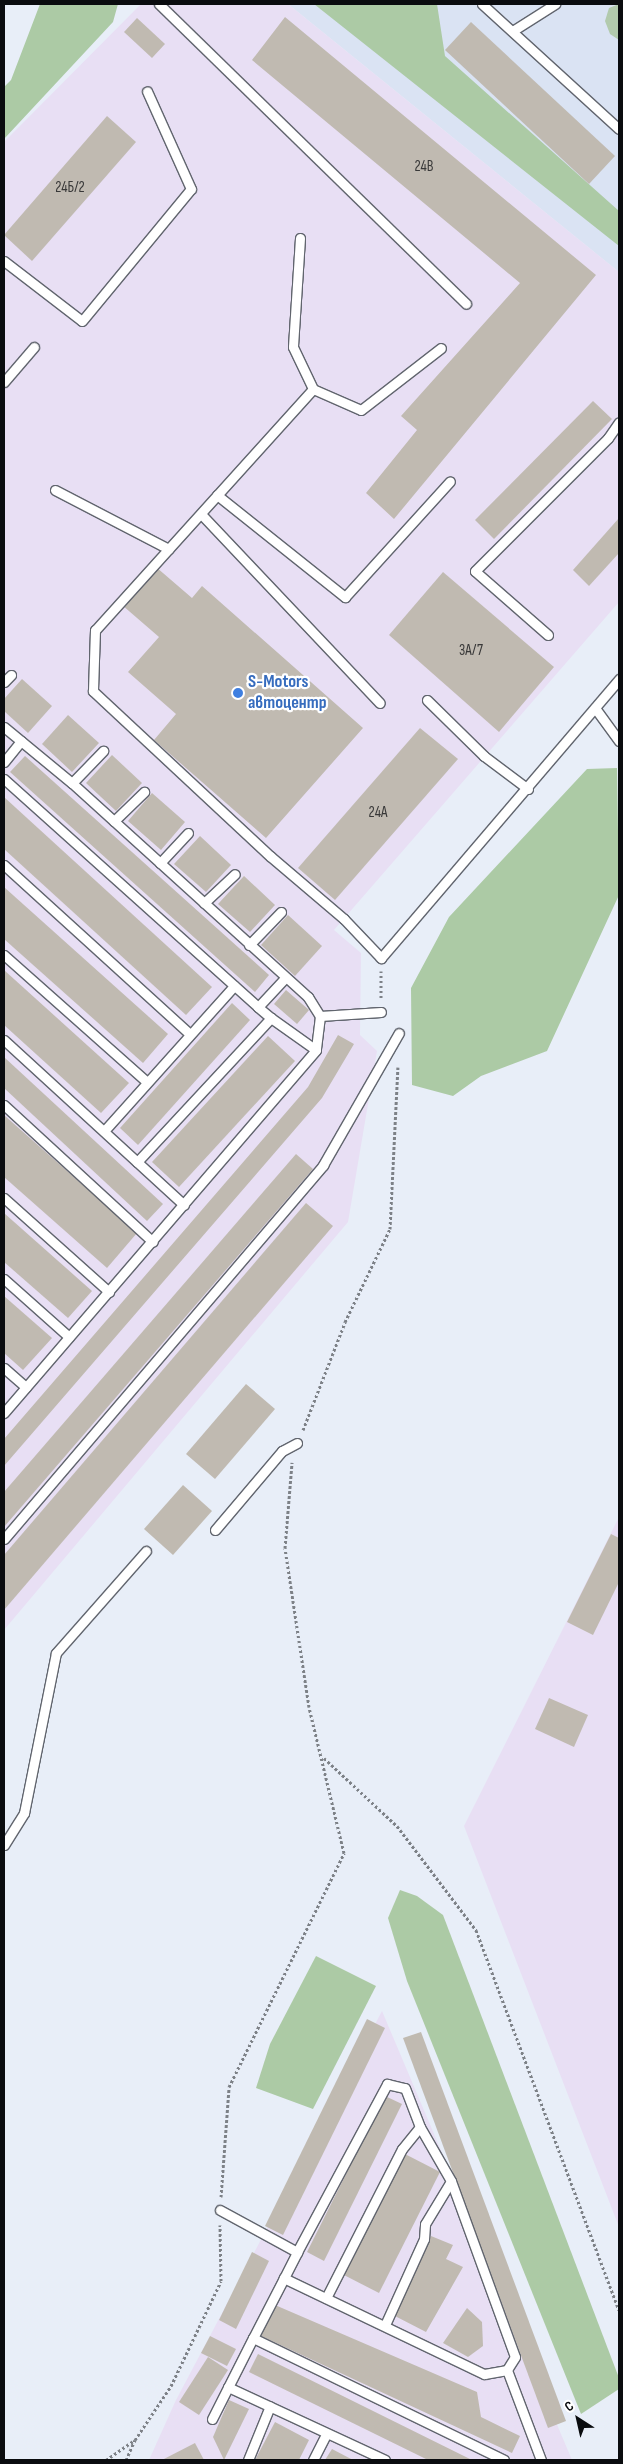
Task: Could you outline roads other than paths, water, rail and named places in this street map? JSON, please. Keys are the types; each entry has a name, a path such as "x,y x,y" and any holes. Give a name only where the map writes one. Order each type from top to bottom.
{"lane":[{"path":"159,4 466,304"},
{"path":"482,4 514,30 619,129"},
{"path":"514,30 555,4"},
{"path":"4,261 82,321 191,188 147,90"},
{"path":"300,238 293,347 314,389 361,410 442,348"},
{"path":"4,382 34,347"},
{"path":"314,389 95,630 93,691 270,856 344,919 381,958 528,789 619,679"},
{"path":"548,635 475,571 608,438 619,422"},
{"path":"217,495 345,596 450,481"},
{"path":"55,490 169,549"},
{"path":"201,514 380,703"},
{"path":"4,682 11,675"},
{"path":"427,700 484,756 528,789"},
{"path":"595,708 619,741"},
{"path":"4,727 72,783 308,997 320,1016 316,1050 153,1242 4,1413"},
{"path":"4,762 21,741"},
{"path":"72,783 103,751"},
{"path":"4,779 258,1007 316,1050"},
{"path":"114,821 144,792"},
{"path":"160,862 188,832"},
{"path":"4,865 190,1034"},
{"path":"204,904 235,874"},
{"path":"250,945 282,912"},
{"path":"4,955 147,1082"},
{"path":"258,1007 285,978"},
{"path":"104,1131 234,986"},
{"path":"320,1016 381,1012"},
{"path":"137,1162 271,1018"},
{"path":"4,1539 323,1165 399,1033"},
{"path":"4,1040 184,1205"},
{"path":"4,1105 153,1242"},
{"path":"4,1198 109,1292"},
{"path":"4,1279 69,1337"},
{"path":"4,1368 26,1388"},
{"path":"215,1530 282,1451 297,1443"},
{"path":"4,1845 24,1813 56,1653 146,1551"},
{"path":"212,2419 297,2252 387,2084 405,2088 420,2127 451,2181 515,2357 507,2370 484,2374 284,2278"},
{"path":"326,2298 402,2149 420,2127"},
{"path":"385,2325 424,2240 425,2224 451,2181"},
{"path":"220,2210 297,2252"},
{"path":"253,2338 504,2460"},
{"path":"507,2370 541,2460"},
{"path":"228,2387 382,2460"},
{"path":"248,2460 270,2406"},
{"path":"313,2460 326,2434"}],"place":[{"name":"S-Motors автоцентр","path":"238,693"}]}
